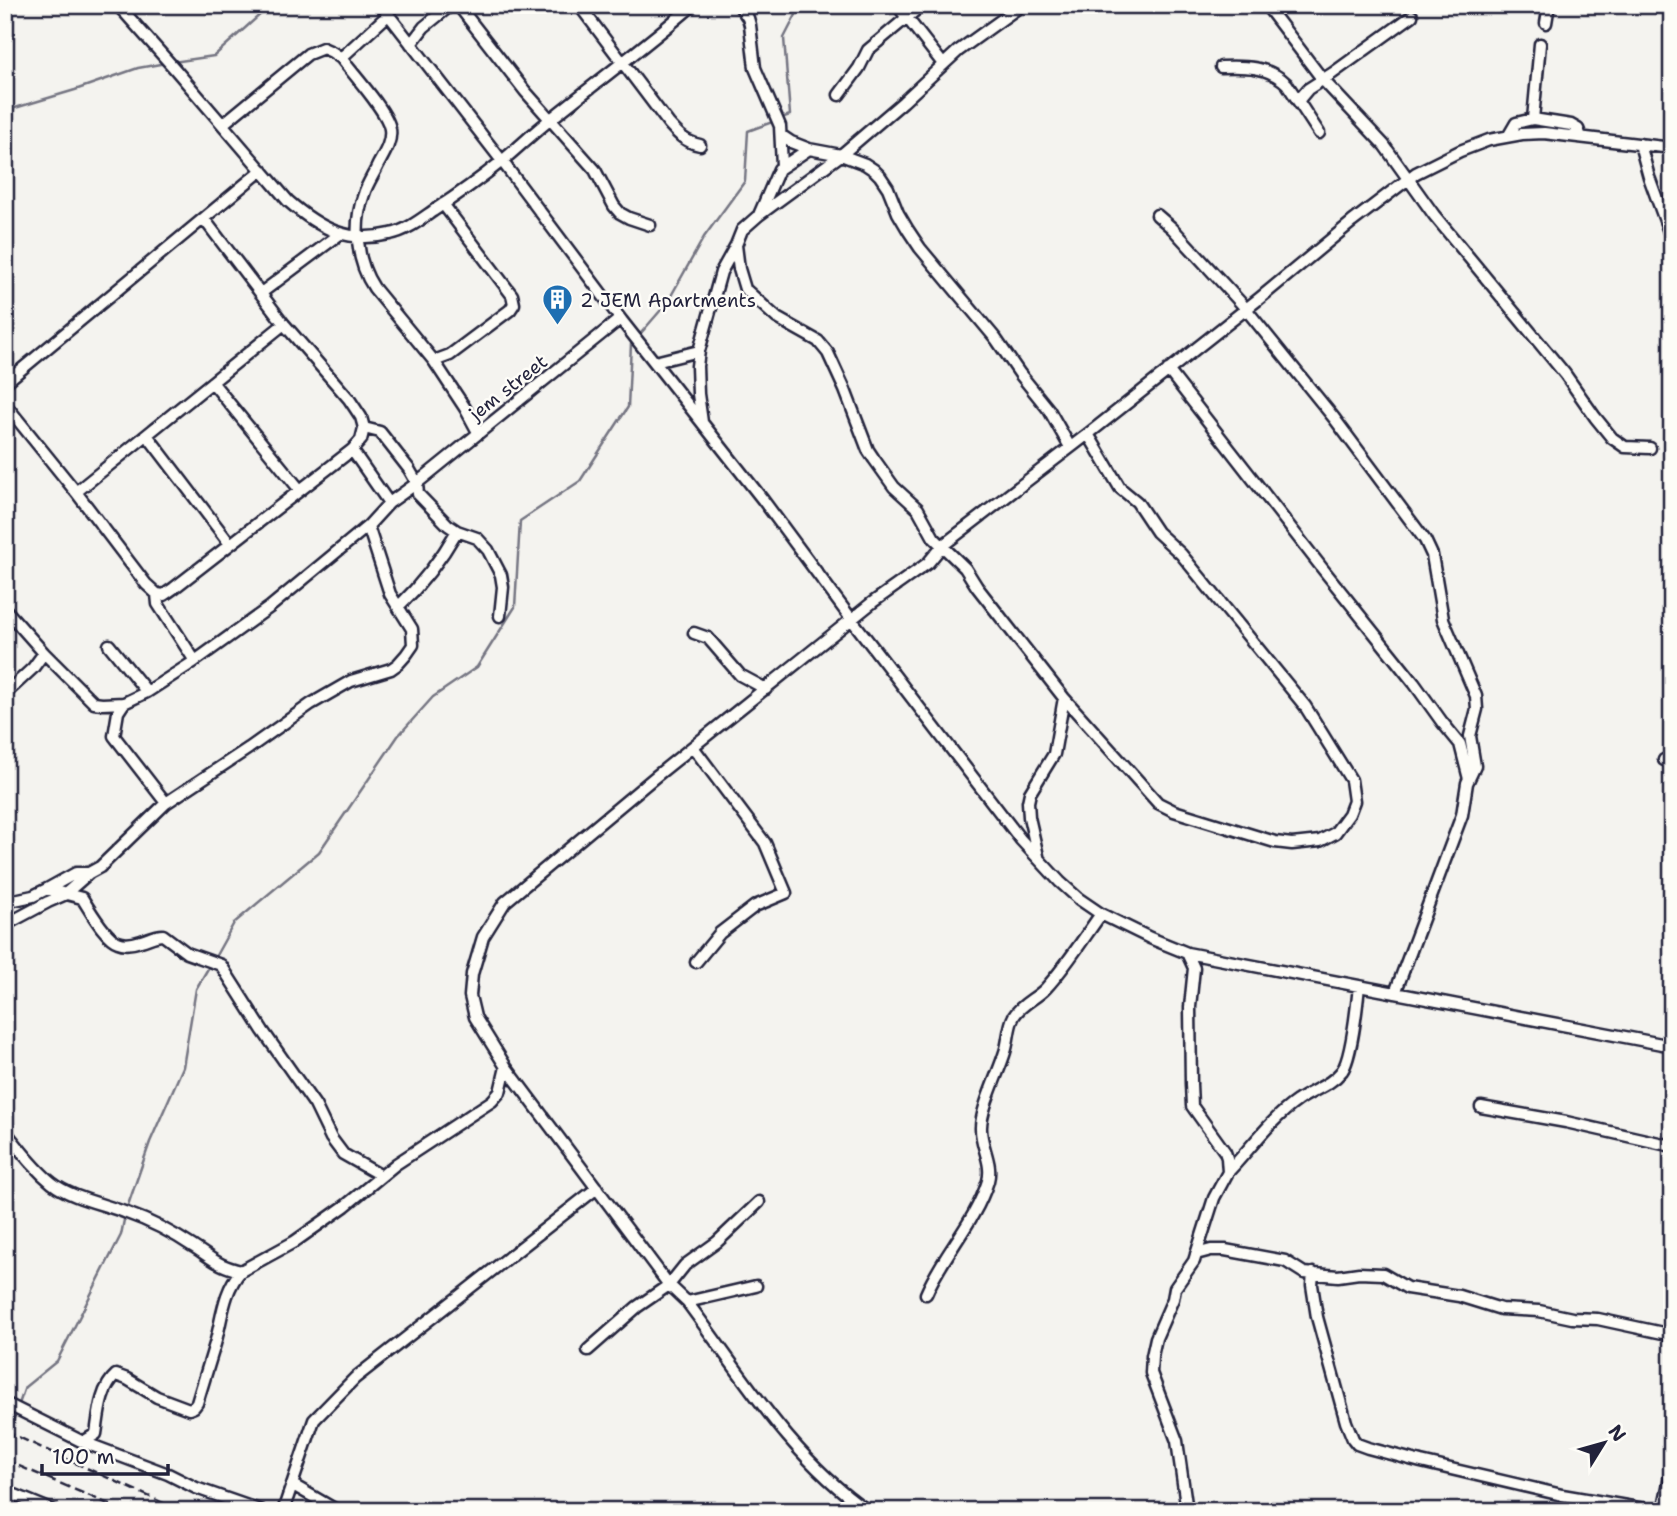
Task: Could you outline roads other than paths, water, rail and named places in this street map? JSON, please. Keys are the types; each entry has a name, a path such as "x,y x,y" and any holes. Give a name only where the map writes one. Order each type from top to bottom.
{"street":[{"path":"117,5 288,201 307,218 340,234 357,237 389,235 418,221 443,204 502,161 690,6"},
{"path":"126,14 134,5"},
{"path":"381,5 620,319 764,500 852,620 1021,840 1079,899 1101,914 1187,953 1672,1046"},
{"path":"411,44 424,27 451,5"},
{"path":"458,5 525,91 595,170 620,213 650,225"},
{"path":"579,5 669,124 682,138 700,145"},
{"path":"739,5 750,25 755,68 778,119 782,136 782,166"},
{"path":"897,5 943,64"},
{"path":"839,95 859,68 868,50 922,5"},
{"path":"702,424 697,366 699,351 721,272 742,230 841,155 958,51 1021,5"},
{"path":"1266,5 1323,80 1384,145 1434,215 1565,374 1612,438 1625,447 1650,448"},
{"path":"1546,23 1549,5"},
{"path":"341,58 388,15"},
{"path":"1298,101 1303,93 1412,16"},
{"path":"1532,119 1540,44"},
{"path":"223,124 308,54 323,48 341,58 382,112 391,130 389,144 364,193 357,237 361,261 368,279 434,361 478,432"},
{"path":"1221,67 1248,66 1273,74 1287,84 1319,133"},
{"path":"1509,135 1516,123 1532,119 1571,125 1580,131 1581,137"},
{"path":"868,1511 829,1480 774,1420 687,1301 669,1285 506,1067 475,1017 470,996 472,974 483,937 505,902 693,747 873,602 911,577 928,563 942,546 1416,173 1460,151 1509,135 1544,134 1672,148"},
{"path":"782,136 809,149 841,155 865,164 880,176 914,239 996,339 1049,410 1070,447"},
{"path":"1640,144 1672,240"},
{"path":"759,215 775,175 782,166 809,149"},
{"path":"5,383 262,170"},
{"path":"434,361 450,355 510,310 514,304 512,295 443,204"},
{"path":"1157,215 1246,309 1334,418 1430,548 1443,619 1474,690 1477,709 1470,736 1475,766 1465,789 1462,815 1395,993"},
{"path":"5,404 146,584 157,594 164,595 352,450 361,440 364,428 361,417 204,219"},
{"path":"261,293 340,234"},
{"path":"736,245 745,289 777,318 818,341 828,353 868,450 894,487 918,509 929,531 965,568 1064,698 1158,803 1174,811 1275,842 1292,844 1320,841 1335,833 1349,814 1354,801 1351,780 1310,714 1181,554 1157,532 1137,502 1120,488 1087,434"},
{"name":"jem street","path":"124,703 147,692 195,661 270,607 368,526 389,503 620,319"},
{"path":"76,492 285,324"},
{"path":"654,362 699,351"},
{"path":"1168,370 1460,744 1469,779"},
{"path":"212,382 300,490"},
{"path":"364,428 380,432 409,469 422,500 448,525 477,538 488,550 502,575 500,615"},
{"path":"147,435 230,544"},
{"path":"352,450 389,503"},
{"path":"5,925 64,895 100,867 166,803 311,704 351,681 391,669 398,664 413,645 414,637 407,620 390,594 368,526"},
{"path":"398,607 413,593 457,531"},
{"path":"157,594 158,604 195,661"},
{"path":"5,609 94,703 124,703"},
{"path":"694,633 708,638 740,676 766,689"},
{"path":"109,645 147,692"},
{"path":"5,694 33,668 44,653"},
{"path":"1039,860 1028,802 1030,793 1055,754 1064,698"},
{"path":"124,703 118,712 114,736 166,803"},
{"path":"693,747 765,843 786,893 755,906 720,933 696,962"},
{"path":"5,902 33,896 76,873 89,873"},
{"path":"47,889 82,898 96,920 116,942 126,944 163,935 187,953 221,965 262,1031 315,1105 331,1138 343,1154 380,1175"},
{"path":"926,1294 934,1274 970,1220 989,1178 989,1164 981,1140 980,1125 1006,1049 1013,1019 1017,1012 1048,986 1101,914"},
{"path":"1187,953 1194,968 1190,1007 1192,1106 1224,1152 1228,1172"},
{"path":"1187,1511 1177,1441 1151,1373 1156,1338 1178,1282 1192,1264 1214,1198 1228,1172 1282,1113 1298,1100 1331,1081 1343,1069 1352,1037 1359,986"},
{"path":"83,1442 96,1434 104,1395 109,1381 116,1375 157,1397 189,1409 194,1407 228,1291 235,1278 294,1242 345,1206 380,1175 492,1101 500,1092 506,1067"},
{"path":"1481,1107 1566,1122 1672,1146"},
{"path":"5,1131 31,1164 54,1185 94,1203 150,1222 223,1267 241,1272"},
{"path":"283,1511 314,1420 355,1378 597,1188"},
{"path":"588,1350 637,1307 669,1285 685,1265 717,1242 759,1202"},
{"path":"1196,1254 1225,1250 1281,1260 1302,1272 1338,1276 1383,1274 1407,1288 1459,1296 1501,1309 1598,1319 1672,1335"},
{"path":"1313,1273 1317,1317 1346,1422 1357,1444 1562,1495 1656,1511"},
{"path":"687,1301 756,1286"},
{"path":"5,1403 83,1442 168,1474 196,1488 262,1511"},
{"path":"1663,1511 1672,1468"},
{"path":"293,1485 338,1511"},
{"path":"5,1491 54,1511"}],"waterway":[{"path":"173,62 214,56 272,5"},
{"path":"781,118 790,115 784,38 801,5"},
{"path":"5,111 138,68 166,63"},
{"path":"641,333 667,303 704,237 745,181 748,131 775,121"},
{"path":"214,959 234,923 319,852 398,736 433,697 477,667 515,607 520,521 580,481 628,407 631,344"},
{"path":"127,1208 150,1142 183,1067 196,989 210,965"},
{"path":"18,1407 25,1387 57,1361 121,1235 125,1215"},
{"path":"5,1443 16,1413"}],"railway":[{"path":"5,1431 181,1511"},
{"path":"5,1460 125,1511"}],"place":[{"name":"2 JEM Apartments","path":"557,327"}]}
